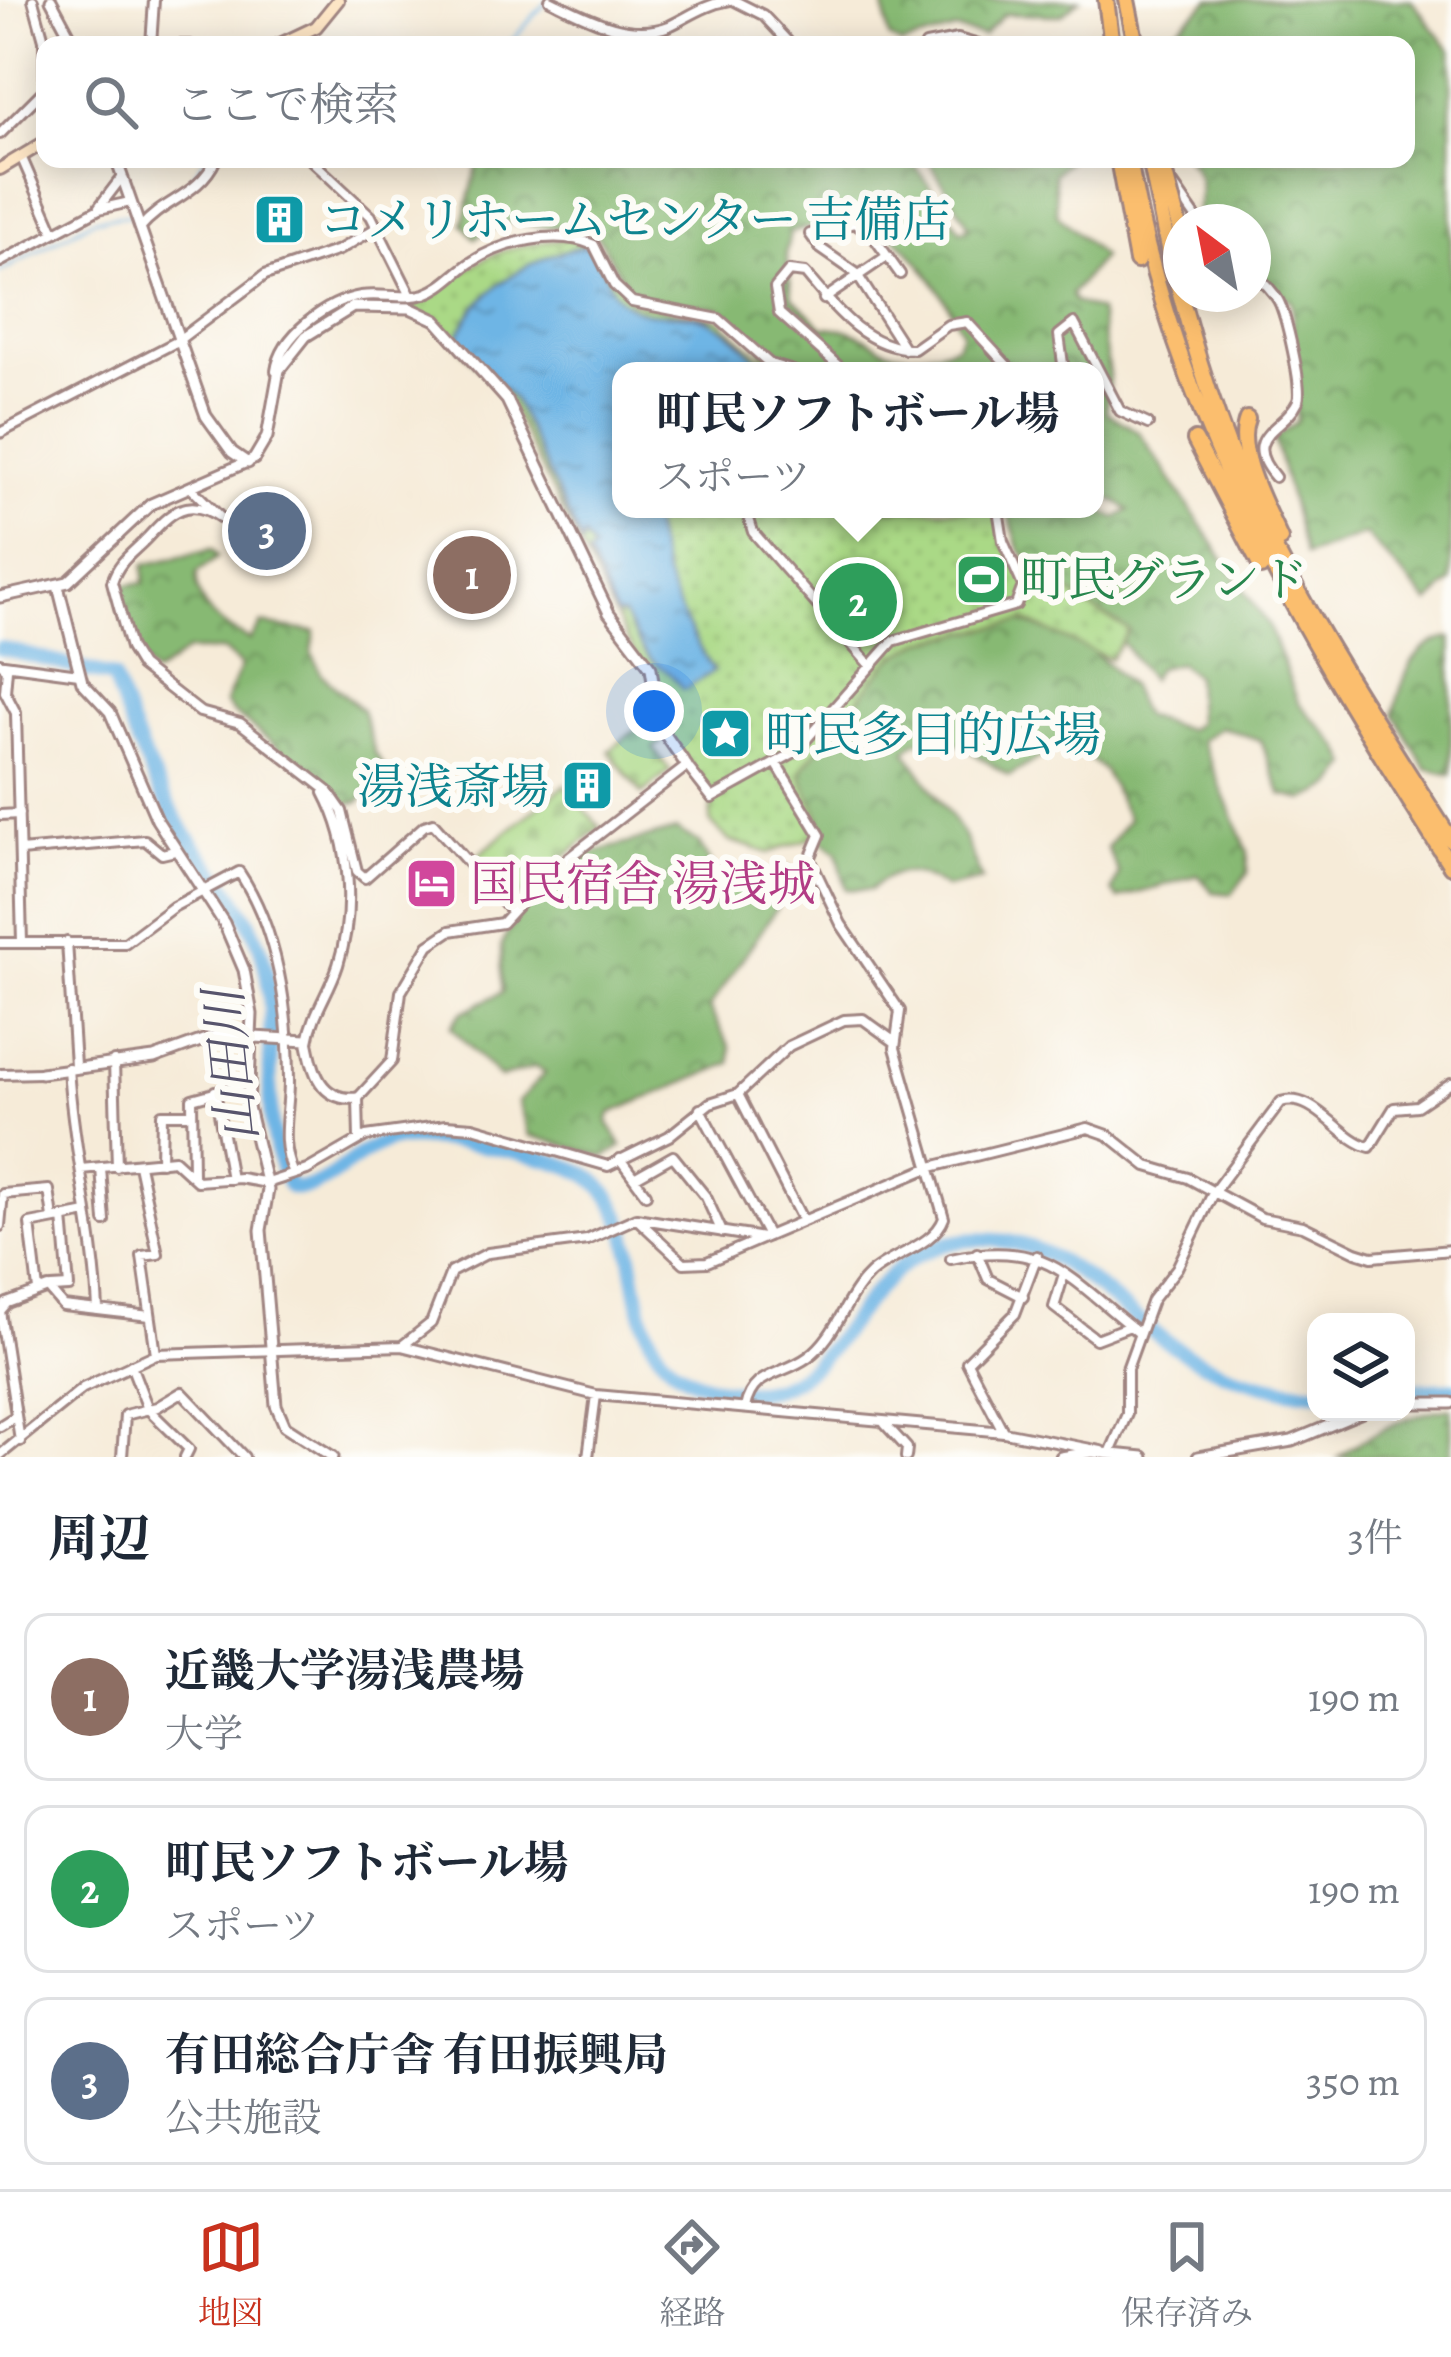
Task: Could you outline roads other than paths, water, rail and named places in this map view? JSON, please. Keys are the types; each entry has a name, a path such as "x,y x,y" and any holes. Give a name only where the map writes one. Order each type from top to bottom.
{"highway":[{"path":"1106,0 1110,36"},
{"path":"1126,0 1132,36"},
{"path":"1120,168 1136,228 1211,442 1317,651"},
{"path":"1130,168 1137,261"},
{"path":"1150,168 1197,356 1235,463 1338,658"},
{"path":"1163,168 1173,204"},
{"path":"1247,419 1243,430 1256,481 1359,708"},
{"path":"1195,440 1246,544 1359,708 1451,866"},
{"path":"1401,774 1451,840"}],"main road":[{"path":"297,36 316,27 338,0"},
{"path":"0,169 36,147"}],"street":[{"path":"33,0 43,36"},
{"path":"51,0 70,36"},
{"path":"152,36 154,0"},
{"path":"550,0 600,23 658,30 710,4 732,0 763,14 783,36"},
{"path":"0,134 36,100"},
{"path":"21,156 54,232"},
{"path":"119,168 176,342 206,416 232,452 248,463"},
{"path":"138,225 196,190 210,168"},
{"path":"321,168 354,196 378,227 411,296"},
{"path":"1158,168 1187,204"},
{"path":"98,208 122,177"},
{"path":"0,262 98,208 131,204"},
{"path":"900,274 874,236 852,223 812,232 820,248 858,275 905,349"},
{"path":"0,433 176,342 265,275 338,250 378,227"},
{"path":"0,597 58,586 116,542 151,505 248,463 267,436 284,346 338,304 434,290 467,264 504,247 532,240 580,240 599,249 614,285 632,302 718,320 768,362"},
{"path":"824,299 887,256"},
{"path":"840,362 787,324 775,292 785,273 799,270 853,325 905,349 924,345 948,325 967,322 1004,362"},
{"path":"1271,293 1279,302 1299,386 1298,401 1262,439 1262,452 1275,477"},
{"path":"276,380 297,344 348,309 410,308 436,320 507,400 608,613 655,676 660,727 712,798 800,748 868,663 900,637 1016,605 1023,586 1003,541 999,518"},
{"path":"1063,362 1059,335 1074,323 1094,362"},
{"path":"1104,380 1120,411 1148,424"},
{"path":"190,487 221,518 202,508 170,511 116,570 112,589 133,655 151,676 200,712 240,723 337,801 357,871 364,878 424,826 433,824 511,911"},
{"path":"749,518 753,532 868,663"},
{"path":"58,586 79,674 115,719 136,778 202,895 224,923 244,970 254,1035 247,1084 270,1183 261,1230 282,1423 333,1457"},
{"path":"22,942 16,713 5,692 2,664 79,674"},
{"path":"745,1408 760,1378 802,1361 827,1339 870,1274 940,1228 944,1211 895,1042 899,1011 833,910 810,859 820,835 776,764"},
{"path":"358,1139 358,1098 392,1061 401,992 421,954 443,933 498,924 544,877 687,766"},
{"path":"316,783 332,811 350,895 340,960 316,1006 308,1044 320,1083 345,1099 358,1098"},
{"path":"0,815 19,814"},
{"path":"20,851 145,840 162,854 175,850"},
{"path":"0,943 132,940 172,908 215,889 239,872 269,932 285,1036 289,1096 283,1120 292,1174"},
{"path":"67,942 73,1151 81,1169 98,1309"},
{"path":"81,1169 180,1161 200,1182 270,1183 358,1139 461,1125 603,1166 669,1136 700,1109 738,1094 782,1051 844,1020 863,1019 895,1042"},
{"path":"0,1074 162,1056 217,1035 285,1036 308,1044"},
{"path":"114,1061 117,1166"},
{"path":"1106,1452 1126,1414 1127,1369 1152,1300 1177,1268 1213,1192 1285,1100 1305,1104 1354,1142 1370,1147 1394,1108 1417,1106 1451,1083"},
{"path":"193,1177 192,1099 247,1084"},
{"path":"215,1091 232,1179"},
{"path":"738,1094 802,1221"},
{"path":"700,1109 765,1237"},
{"path":"161,1162 162,1114 190,1114"},
{"path":"635,1219 684,1263 707,1262 931,1167 1088,1128 1108,1135 1147,1166 1178,1174 1262,1218 1303,1226 1372,1257 1451,1250"},
{"path":"634,1178 673,1156 706,1197 722,1232"},
{"path":"620,1159 646,1194"},
{"path":"139,1165 158,1254 142,1256 156,1354"},
{"path":"101,1168 105,1220"},
{"path":"0,1226 3,1195 49,1190 69,1286 43,1289 0,1311 3,1361 20,1442"},
{"path":"87,1213 28,1227 43,1289 60,1305 150,1316"},
{"path":"402,1346 431,1322 444,1283 460,1265 502,1249 587,1240 635,1219 765,1237"},
{"path":"951,1259 977,1253 1037,1256 1140,1332"},
{"path":"977,1253 988,1279 1023,1297"},
{"path":"1004,1432 967,1362 1008,1324 1037,1256"},
{"path":"1064,1274 1054,1307 1079,1328 1096,1339 1130,1325"},
{"path":"1,1456 83,1388 156,1354 402,1346 596,1395 1004,1432 1143,1457"},
{"path":"131,1365 148,1409 189,1449 185,1457"},
{"path":"0,1396 12,1391"},
{"path":"122,1457 125,1415 182,1392 244,1457"},
{"path":"587,1457 596,1395"},
{"path":"1415,1403 1451,1403"},
{"path":"0,1426 16,1416"},
{"path":"1198,1457 1292,1441 1340,1421"},
{"path":"884,1423 907,1448 906,1457"},
{"path":"1061,1457 1106,1452"}],"water":[{"path":"585,246 592,252 614,292 628,305 705,319 735,337 760,362 612,362 612,518 653,518 672,594 714,671 683,690 645,653 623,615 616,615 588,555 593,550 584,537 582,544 514,400 457,340 465,322 492,290 527,266"}],"waterway":[{"path":"516,36 547,1"},
{"path":"139,212 186,187 199,168"},
{"path":"0,272 95,219 130,215"},
{"name":"山田川","path":"0,648 113,677 143,755 171,810 248,919 265,965 270,997 272,1126 290,1187 314,1185 373,1147 403,1139 489,1147 573,1168 589,1176 612,1201 625,1231 647,1330 663,1358 691,1379 735,1391 775,1388 807,1371 882,1284 913,1258 952,1242 1003,1241 1063,1263 1167,1342 1207,1364 1249,1381 1307,1391"},
{"name":"山田川","path":"1415,1390 1451,1389"}],"place":[{"name":"コメリホームセンター 吉備店","path":"280,219"},
{"name":"有田総合庁舎 有田振興局","path":"267,531"},
{"name":"近畿大学湯浅農場","path":"472,575"},
{"name":"町民グランド","path":"981,579"},
{"name":"町民ソフトボール場","path":"858,602"},
{"name":"町民多目的広場","path":"726,734"},
{"name":"湯浅斎場","path":"588,786"},
{"name":"国民宿舎 湯浅城","path":"431,883"}]}
